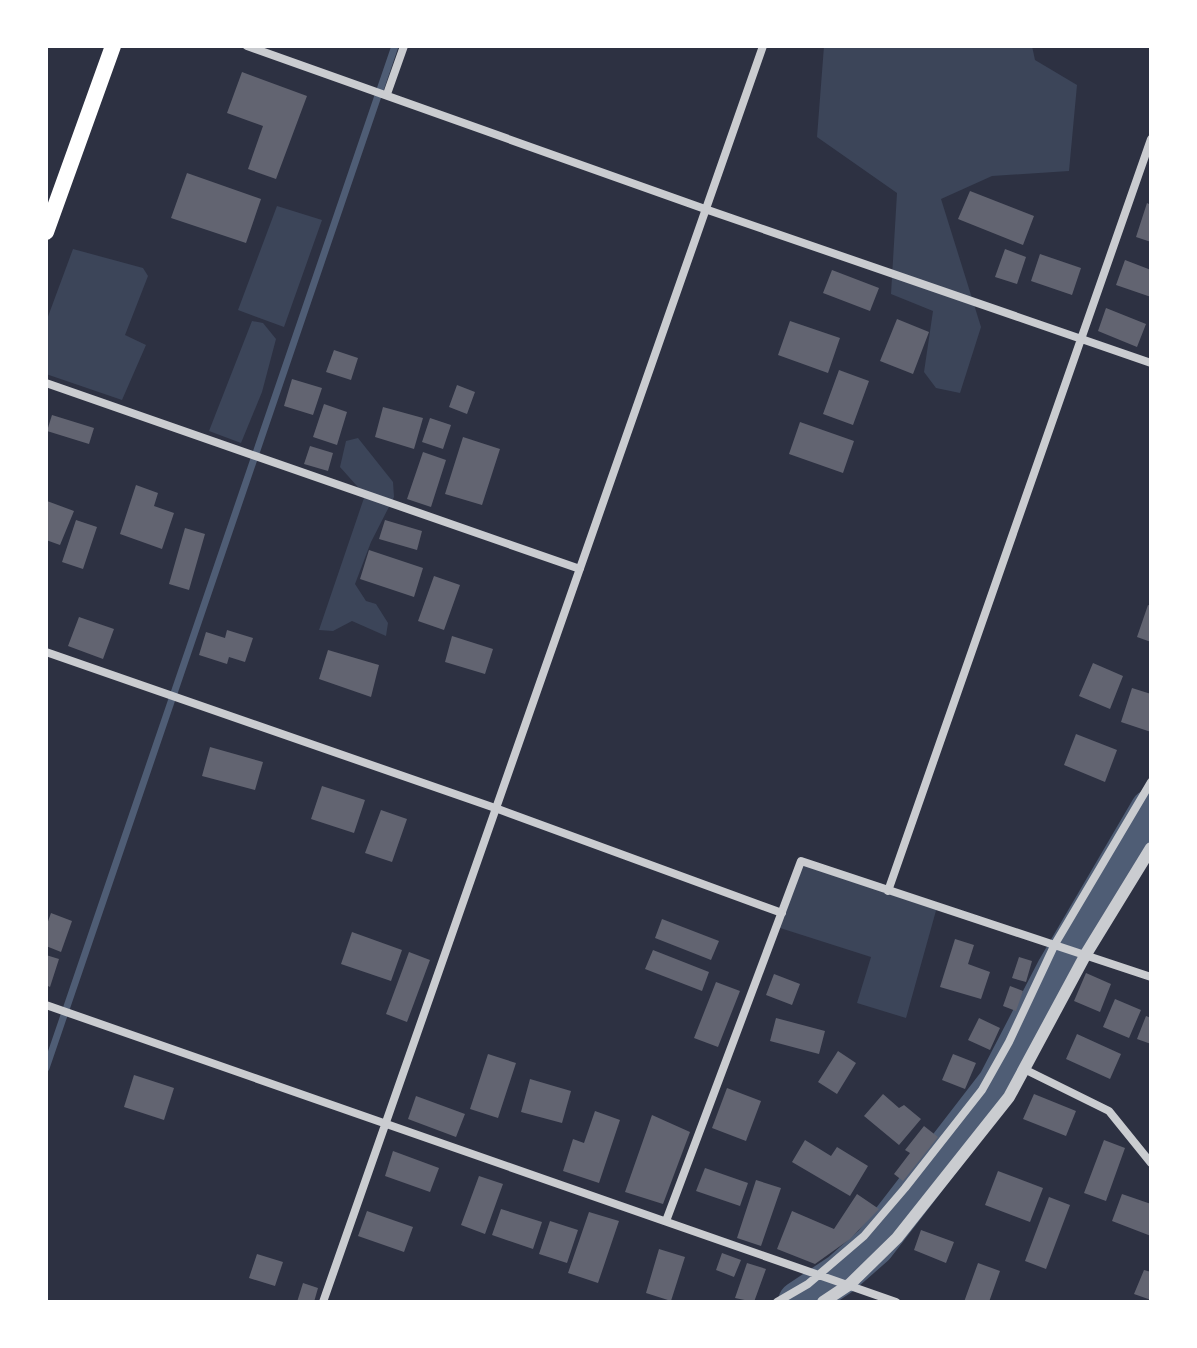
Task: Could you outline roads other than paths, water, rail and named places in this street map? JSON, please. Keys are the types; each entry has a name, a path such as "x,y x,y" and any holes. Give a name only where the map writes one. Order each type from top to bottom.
{"main road":[{"path":"46,232 113,46"}],"street":[{"path":"247,46 1151,363"},
{"path":"387,94 404,46"},
{"path":"323,1302 388,1124 763,46"},
{"path":"888,891 1151,139"},
{"path":"46,383 580,569"},
{"path":"46,652 498,809 782,913"},
{"path":"777,1302 821,1274 864,1236 982,1090 1009,1042 1055,944 1151,782"},
{"path":"823,1302 850,1284 897,1238 1009,1097 1086,954 1151,848"},
{"path":"666,1221 801,861 1151,977"},
{"path":"46,1005 896,1302"},
{"path":"1024,1069 1109,1111 1151,1163"}],"waterway":[{"path":"46,1068 395,46"},
{"path":"799,1302 841,1274 874,1245 999,1083 1058,969 1151,810"}]}
